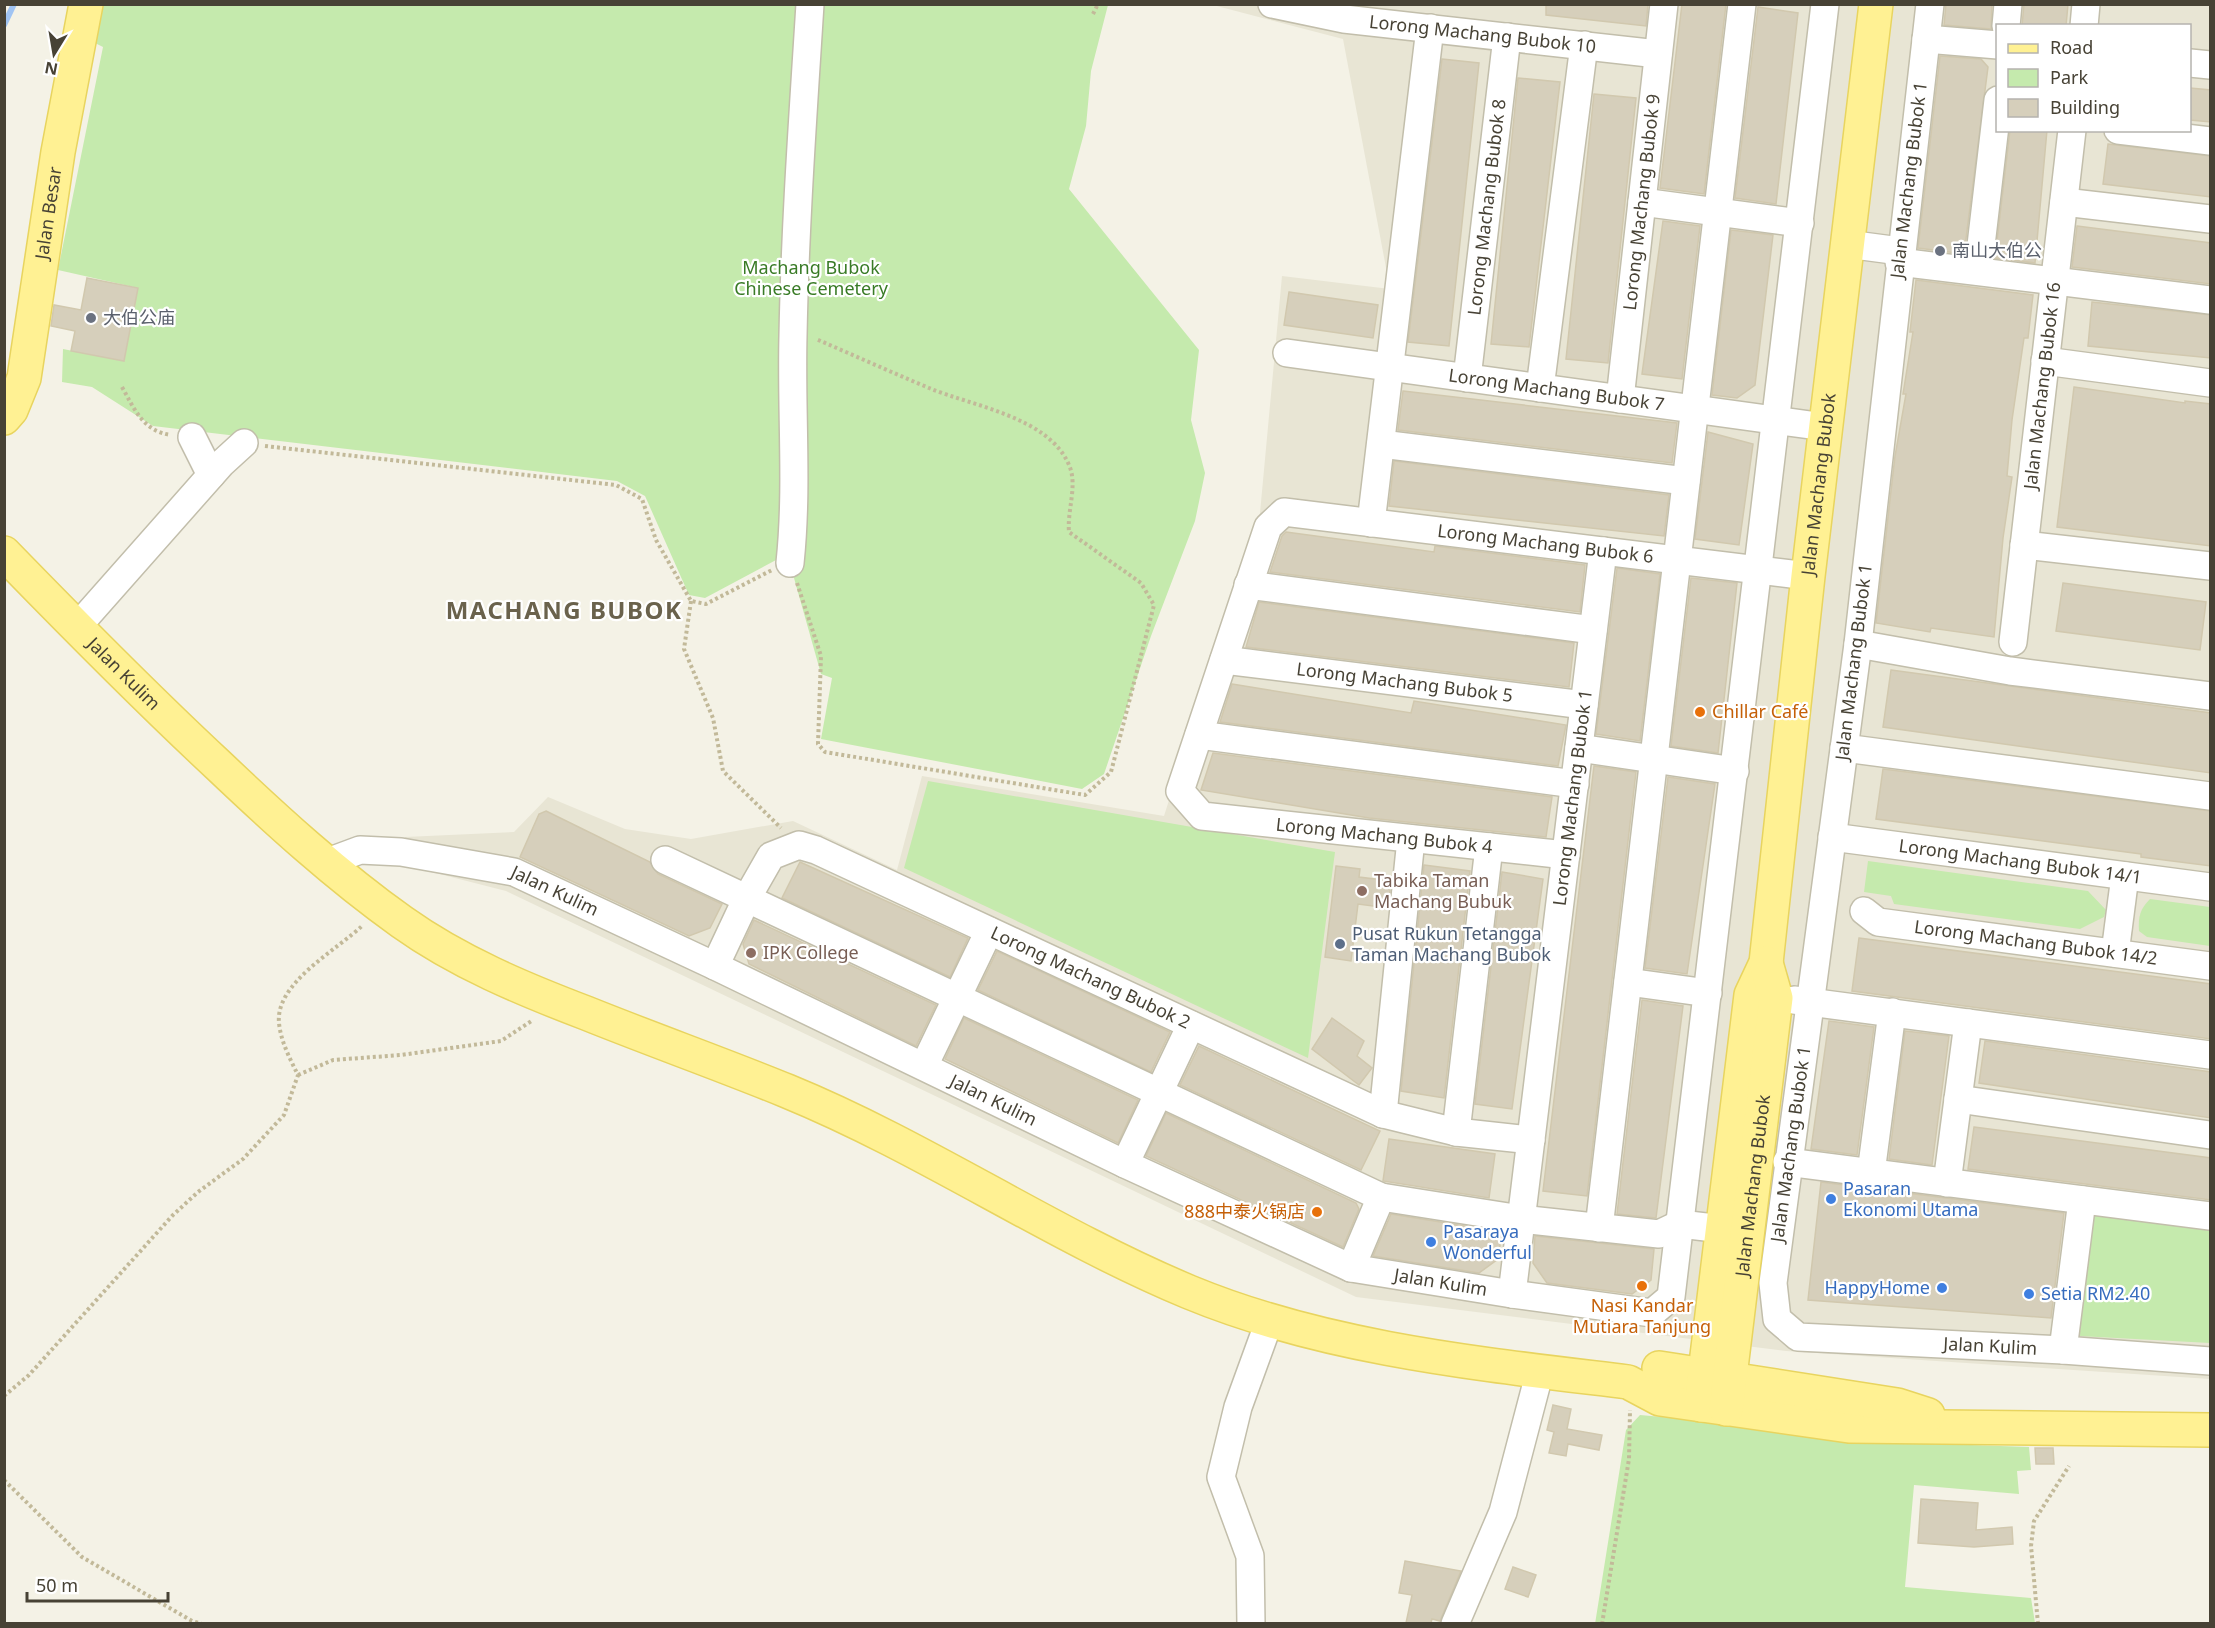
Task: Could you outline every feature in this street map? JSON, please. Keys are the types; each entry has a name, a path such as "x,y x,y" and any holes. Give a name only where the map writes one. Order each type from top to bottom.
{"main road":[{"name":"Jalan Besar","path":"4,418 11,410 24,378 56,164 86,4"},
{"name":"Jalan Machang Bubok","path":"1716,1392 1764,996 1808,576 1876,4"},
{"name":"Jalan Kulim","path":"4,553 162,713 325,863 402,922 458,956 559,1003 788,1091 848,1118 918,1153 1063,1234 1191,1293 1270,1319 1358,1342 1540,1371 1628,1382 1660,1400 1716,1392 1792,1388 1897,1405 1964,1427"},
{"name":"Jalan Machang Bubok","path":"1726,1314 1724,1229 1764,996"},
{"path":"1628,1382 1659,1368 1681,1354 1726,1314 1746,1350 1772,1377 1792,1388"},
{"name":"Jalan Kulim","path":"1659,1368 1716,1392 1849,1425 2211,1430"}],"street":[{"path":"790,563 796,509 791,407 793,329 810,4"},
{"name":"Lorong Machang Bubok 9","path":"1620,399 1664,4"},
{"path":"1599,1228 1742,4"},
{"path":"1680,1224 1825,4"},
{"name":"Jalan Machang Bubok 1","path":"1777,1319 1773,1283 1787,1162 1858,644 1930,4"},
{"path":"2006,24 2008,4"},
{"path":"2084,24 2086,4"},
{"name":"Lorong Machang Bubok 10","path":"1282,6 1344,19 1658,54"},
{"path":"1371,523 1430,28"},
{"name":"Lorong Machang Bubok 8","path":"1467,378 1507,37"},
{"path":"1926,39 1996,45"},
{"path":"1540,388 1584,45"},
{"path":"2191,63 2211,64"},
{"path":"1978,271 1996,117"},
{"name":"Jalan Machang Bubok 16","path":"2013,642 2072,132"},
{"path":"2135,132 2211,141"},
{"path":"1642,202 1800,223"},
{"path":"2064,202 2211,219"},
{"path":"1847,244 1978,271 2211,300"},
{"name":"Lorong Machang Bubok 7","path":"1287,353 1825,427"},
{"path":"2045,361 2211,382"},
{"path":"192,437 211,475"},
{"path":"76,628 211,475 244,443"},
{"path":"1381,444 1686,481"},
{"name":"Lorong Machang Bubok 6","path":"1248,585 1268,527 1284,512 1808,576"},
{"path":"2024,545 2211,566"},
{"name":"Lorong Machang Bubok 1","path":"1512,1294 1603,551"},
{"path":"1575,784 1198,735 1248,585 1593,630"},
{"path":"1858,644 2010,670 2211,696"},
{"name":"Lorong Machang Bubok 5","path":"1224,660 1584,705"},
{"name":"Lorong Machang Bubok 4","path":"1198,735 1180,791 1202,816 1566,855"},
{"path":"1579,748 1735,771"},
{"path":"1844,748 2211,796"},
{"name":"Lorong Machang Bubok 14/1","path":"1832,837 2211,887"},
{"path":"1383,1114 1411,838"},
{"path":"715,966 747,898 771,856 799,845"},
{"name":"Lorong Machang Bubok 2","path":"799,845 816,850 1383,1114 1456,1132 1531,1140"},
{"path":"1456,1132 1489,847"},
{"name":"Jalan Kulim","path":"325,863 360,850 401,852 514,872 715,966 1125,1164 1351,1268 1512,1294 1652,1312 1671,1296 1680,1224"},
{"path":"665,860 1381,1197 1521,1219 1659,1234 1680,1224 1724,1229"},
{"path":"2115,953 2125,876"},
{"name":"Lorong Machang Bubok 14/2","path":"1864,911 1878,922 2211,966"},
{"path":"924,1066 989,931"},
{"path":"1628,981 1708,993"},
{"path":"1764,996 2211,1055"},
{"path":"1871,1173 1892,1012"},
{"path":"1947,1183 1968,1023"},
{"path":"1125,1164 1191,1025"},
{"path":"1959,1099 2211,1136"},
{"path":"1787,1162 2211,1216"},
{"path":"1351,1268 1381,1197"},
{"path":"2063,1350 2082,1200"},
{"path":"1251,1623 1250,1556 1221,1477 1238,1407 1270,1319"},
{"name":"Jalan Kulim","path":"1777,1319 1798,1337 2063,1350 2211,1361"},
{"path":"1455,1623 1503,1512 1540,1371"}],"path":[{"path":"1093,14 1098,4"},
{"path":"690,602 706,604 790,563 821,656 818,744 825,752 1085,795 1111,772 1154,605 1141,584 1069,532 1068,513 1074,480 1069,465 1058,446 1021,421 994,408 966,402 930,388 793,329"},
{"path":"122,387 143,423 158,433 192,437"},
{"path":"244,443 616,485 642,499 656,540 690,602 684,649 713,718 723,771 799,845"},
{"path":"4,1396 29,1375 172,1216 198,1192 243,1159 284,1115 298,1075 287,1052 279,1022 283,999 306,971 352,936 384,906"},
{"path":"298,1075 333,1060 401,1055 501,1041 559,1003"},
{"path":"1602,1623 1629,1459 1631,1433 1628,1382"},
{"path":"2038,1623 2031,1546 2034,1521 2069,1466"},
{"path":"4,1480 82,1557 192,1621 202,1623"}],"shaded area":[{"path":"1213,5 2210,5 2210,1379 1786,1351 1356,1297 506,891 408,866 405,837 514,832 548,797 625,829 691,839 793,821 897,870 922,776 1164,816 1260,513 1282,276 1390,289 1343,39"}],"green space":[{"name":"Machang Bubok Chinese Cemetery","path":"95,5 1108,5 1091,71 1086,126 1069,189 1199,350 1191,420 1205,473 1195,521 1151,636 1104,774 1082,789 821,739 832,678 821,674 794,578 776,560 705,598 689,595 645,496 617,481 153,426 92,387 62,382 63,349 124,361 138,288 58,270 103,47 91,41"},
{"path":"928,781 1335,852 1308,1058 904,868"},
{"path":"1868,861 2088,891 2106,910 2104,917 2080,929 1894,904 1891,896 1864,892"},
{"path":"2150,899 2210,907 2210,946 2147,937 2139,931 2140,913"},
{"path":"2093,1211 2210,1225 2210,1343 2079,1336"},
{"path":"1640,1415 1761,1426 1857,1441 2029,1447 2031,1470 2017,1471 2019,1494 1914,1485 1905,1587 2031,1598 2035,1623 1595,1624 1626,1430"}],"building":[{"path":"1546,4 1648,4 1646,26 1546,15"},
{"path":"1682,4 1726,4 1704,194 1660,188"},
{"path":"1946,4 1992,4 1991,29 1944,25"},
{"path":"2024,4 2068,4 2066,24 2022,24"},
{"path":"1758,7 1798,13 1776,204 1735,198"},
{"path":"1940,56 1981,59 1988,67 1964,254 1918,248"},
{"path":"1442,59 1479,63 1449,346 1408,342"},
{"path":"1518,78 1560,82 1529,347 1491,344"},
{"path":"2191,88 2211,90 2211,122 2191,120"},
{"path":"1594,94 1636,98 1608,363 1566,359"},
{"path":"2010,132 2047,132 2035,263 1995,258"},
{"path":"2108,144 2211,156 2211,197 2103,184"},
{"path":"1663,221 1700,226 1682,379 1642,374"},
{"path":"2077,226 2211,243 2211,284 2072,267"},
{"path":"1731,230 1773,235 1755,385 1737,398 1712,395"},
{"name":"大伯公庙","path":"87,278 138,288 124,361 71,351 75,331 51,326 54,305 81,310"},
{"path":"1916,280 2033,295 2028,338 2024,338 2012,420 2007,476 2012,477 2003,538 1994,637 1931,628 1930,632 1876,623 1895,456 1906,394 1903,394 1913,332 1910,332"},
{"path":"1289,292 1378,305 1373,338 1284,325"},
{"path":"2092,302 2211,315 2211,358 2088,346"},
{"path":"2074,387 2185,403 2185,401 2211,404 2211,546 2057,527"},
{"path":"1403,391 1677,423 1672,463 1398,430"},
{"path":"1708,432 1753,444 1739,545 1695,539"},
{"path":"1394,461 1669,495 1664,536 1389,506"},
{"path":"1286,532 1434,552 1435,546 1585,565 1580,612 1270,572 1282,536"},
{"path":"1617,568 1660,574 1640,741 1596,734"},
{"path":"1691,578 1737,583 1718,753 1671,746"},
{"path":"2063,583 2206,602 2200,650 2056,631"},
{"path":"1259,602 1574,643 1569,687 1246,647"},
{"path":"1891,670 2211,713 2211,773 1883,727"},
{"path":"1232,684 1411,713 1414,701 1566,725 1558,766 1220,722"},
{"path":"1213,753 1552,797 1546,837 1369,818 1201,790"},
{"path":"1594,766 1636,772 1587,1196 1543,1191"},
{"path":"1883,769 2211,811 2211,866 2141,857 2141,854 1876,819"},
{"path":"1668,777 1715,784 1687,974 1645,968"},
{"path":"546,811 650,862 658,874 722,904 710,928 689,936 520,857 539,814"},
{"path":"800,862 968,938 950,977 782,898"},
{"path":"1424,865 1470,871 1444,1098 1401,1091"},
{"path":"1336,866 1360,869 1359,877 1391,881 1388,908 1358,904 1351,961 1325,957"},
{"path":"1502,872 1543,879 1512,1109 1475,1104"},
{"path":"754,920 936,1005 916,1046 749,964 743,944"},
{"path":"1859,938 2211,984 2211,1039 1852,991"},
{"path":"997,951 1170,1032 1151,1072 978,990"},
{"path":"1642,1000 1683,1006 1656,1218 1617,1214"},
{"path":"964,1018 1138,1100 1118,1143 945,1059"},
{"path":"1332,1018 1364,1041 1357,1056 1372,1068 1359,1085 1312,1049"},
{"path":"1829,1021 1874,1027 1857,1155 1811,1149"},
{"path":"1905,1031 1949,1036 1932,1165 1889,1159"},
{"path":"1985,1041 2211,1072 2211,1118 1979,1083"},
{"path":"1199,1046 1380,1131 1361,1170 1180,1085"},
{"path":"1166,1113 1356,1203 1359,1209 1343,1247 1146,1156"},
{"path":"1974,1127 2211,1158 2211,1200 1968,1169"},
{"path":"1389,1139 1495,1154 1489,1198 1383,1181"},
{"path":"1821,1182 2064,1213 2051,1318 1808,1300"},
{"path":"1391,1214 1502,1232 1498,1259 1479,1273 1373,1256"},
{"path":"1535,1236 1654,1249 1651,1280 1632,1294 1547,1283 1533,1263"},
{"path":"1553,1405 1571,1409 1567,1429 1602,1435 1599,1450 1568,1444 1566,1456 1549,1453 1554,1432 1547,1430"},
{"path":"2035,1448 2053,1448 2054,1464 2036,1464"},
{"path":"1921,1499 1978,1503 1976,1530 2012,1527 2013,1544 1974,1547 1918,1543"},
{"path":"1405,1561 1461,1571 1440,1621 1432,1619 1431,1623 1406,1623 1412,1595 1399,1593"},
{"path":"1513,1567 1536,1575 1528,1597 1505,1589"}],"waterway":[{"path":"4,25 14,4"}],"place":[{"name":"南山大伯公","path":"1940,251"},
{"name":"大伯公庙","path":"91,318"},
{"name":"Chillar Café","path":"1700,712"},
{"name":"Tabika Taman Machang Bubuk","path":"1362,891"},
{"name":"Pusat Rukun Tetangga Taman Machang Bubok","path":"1340,944"},
{"name":"IPK College","path":"751,953"},
{"name":"Pasaran Ekonomi Utama","path":"1831,1199"},
{"name":"888中泰火锅店","path":"1317,1212"},
{"name":"Pasaraya Wonderful","path":"1431,1242"},
{"name":"Nasi Kandar Mutiara Tanjung","path":"1642,1286"},
{"name":"HappyHome","path":"1942,1288"},
{"name":"Setia RM2.40","path":"2029,1294"}],"district":[{"name":"MACHANG BUBOK","path":"564,611"}]}
